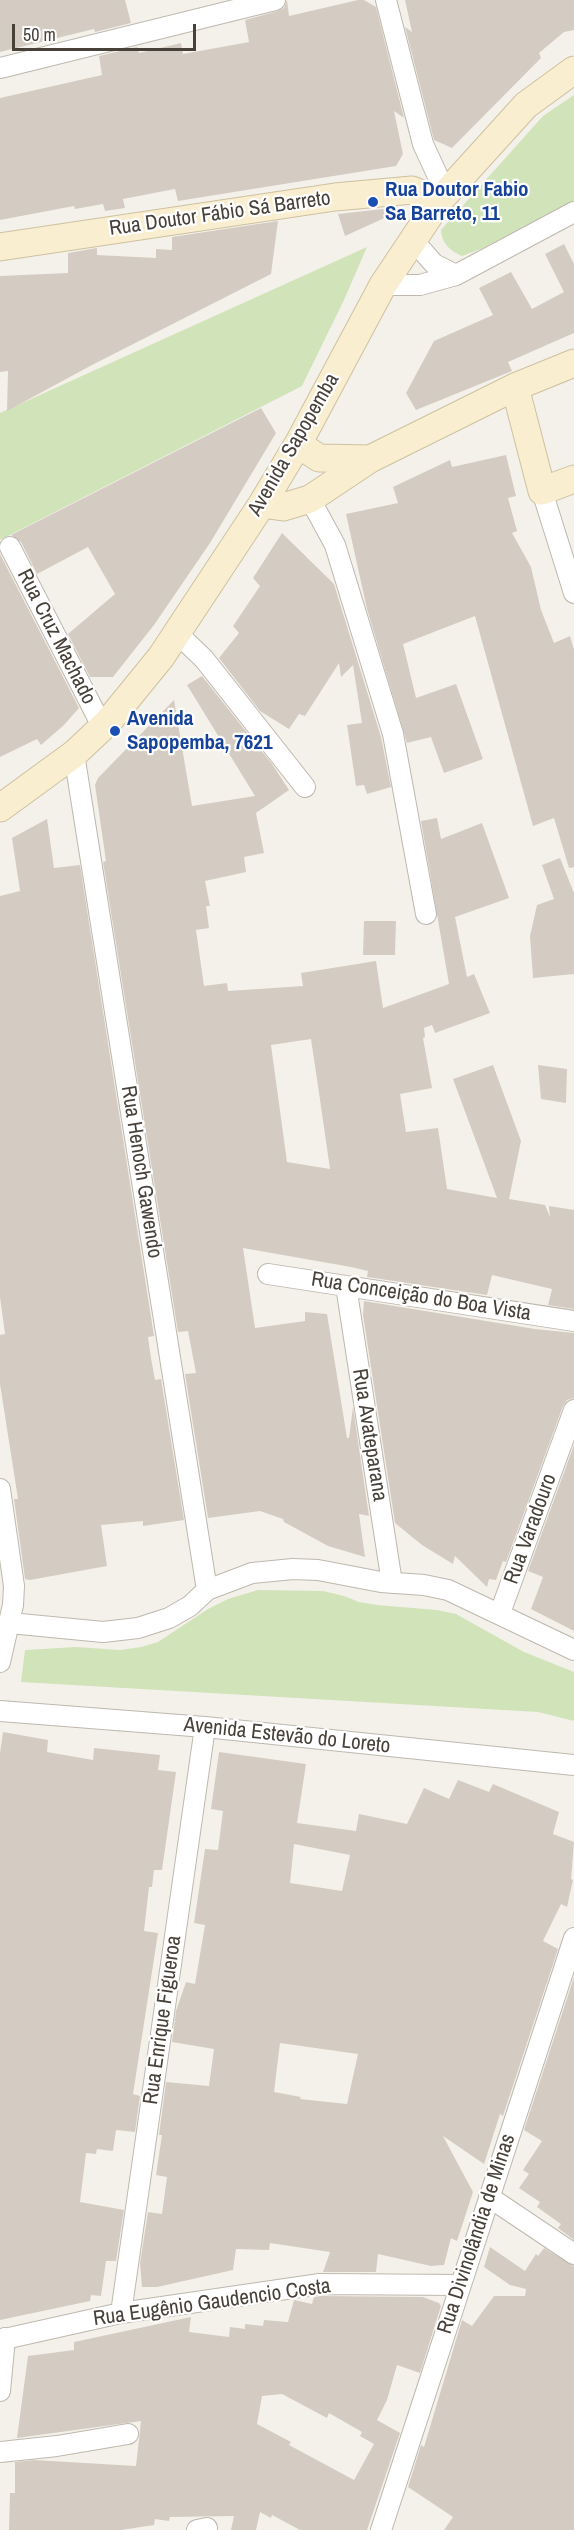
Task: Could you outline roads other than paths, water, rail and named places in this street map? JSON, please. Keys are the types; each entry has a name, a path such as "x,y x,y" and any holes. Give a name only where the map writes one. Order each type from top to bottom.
{"main road":[{"name":"Avenida Sapopemba","path":"0,808 74,754 103,728 161,657 262,504 298,444 383,285 442,198 526,105 574,70"},
{"name":"Rua Doutor Fábio Sá Barreto","path":"0,247 335,196 412,190 442,198"},
{"path":"262,504 283,507 310,499 370,459 515,387 574,363"},
{"path":"515,387 542,490 574,479"},
{"path":"298,444 319,458 370,459"}],"street":[{"path":"0,68 275,0"},
{"path":"386,0 423,144 442,198"},
{"path":"383,285 420,285 456,275 574,212"},
{"path":"413,240 434,264 456,275"},
{"path":"542,490 574,592"},
{"path":"310,499 336,545 393,734 426,914"},
{"name":"Rua Cruz Machado","path":"10,547 103,728"},
{"path":"178,634 204,659 305,787"},
{"name":"Rua Henoch Gawendo","path":"74,754 207,1590"},
{"name":"Rua Conceição do Boa Vista","path":"268,1274 574,1321"},
{"name":"Rua Avateparana","path":"346,1286 392,1583"},
{"name":"Rua Varadouro","path":"500,1613 574,1410"},
{"path":"0,1489 14,1586 10,1623 0,1662"},
{"path":"10,1623 103,1632 138,1628 169,1618 190,1606 207,1590 252,1573 293,1569 318,1570 448,1590 574,1650"},
{"name":"Avenida Estevão do Loreto","path":"0,1711 205,1727 574,1765"},
{"name":"Rua Enrique Figueroa","path":"121,2313 205,1727"},
{"name":"Rua Divinolândia de Minas","path":"381,2530 574,1938"},
{"path":"489,2197 574,2254"},
{"name":"Rua Eugênio Gaudencio Costa","path":"3,2339 121,2313 320,2284 461,2285"},
{"path":"0,2391 3,2339"},
{"path":"0,2452 57,2446 128,2434"}],"place":[{"name":"Rua Doutor Fabio Sa Barreto, 11","path":"373,202"},
{"name":"Avenida Sapopemba, 7621","path":"115,731"}]}
